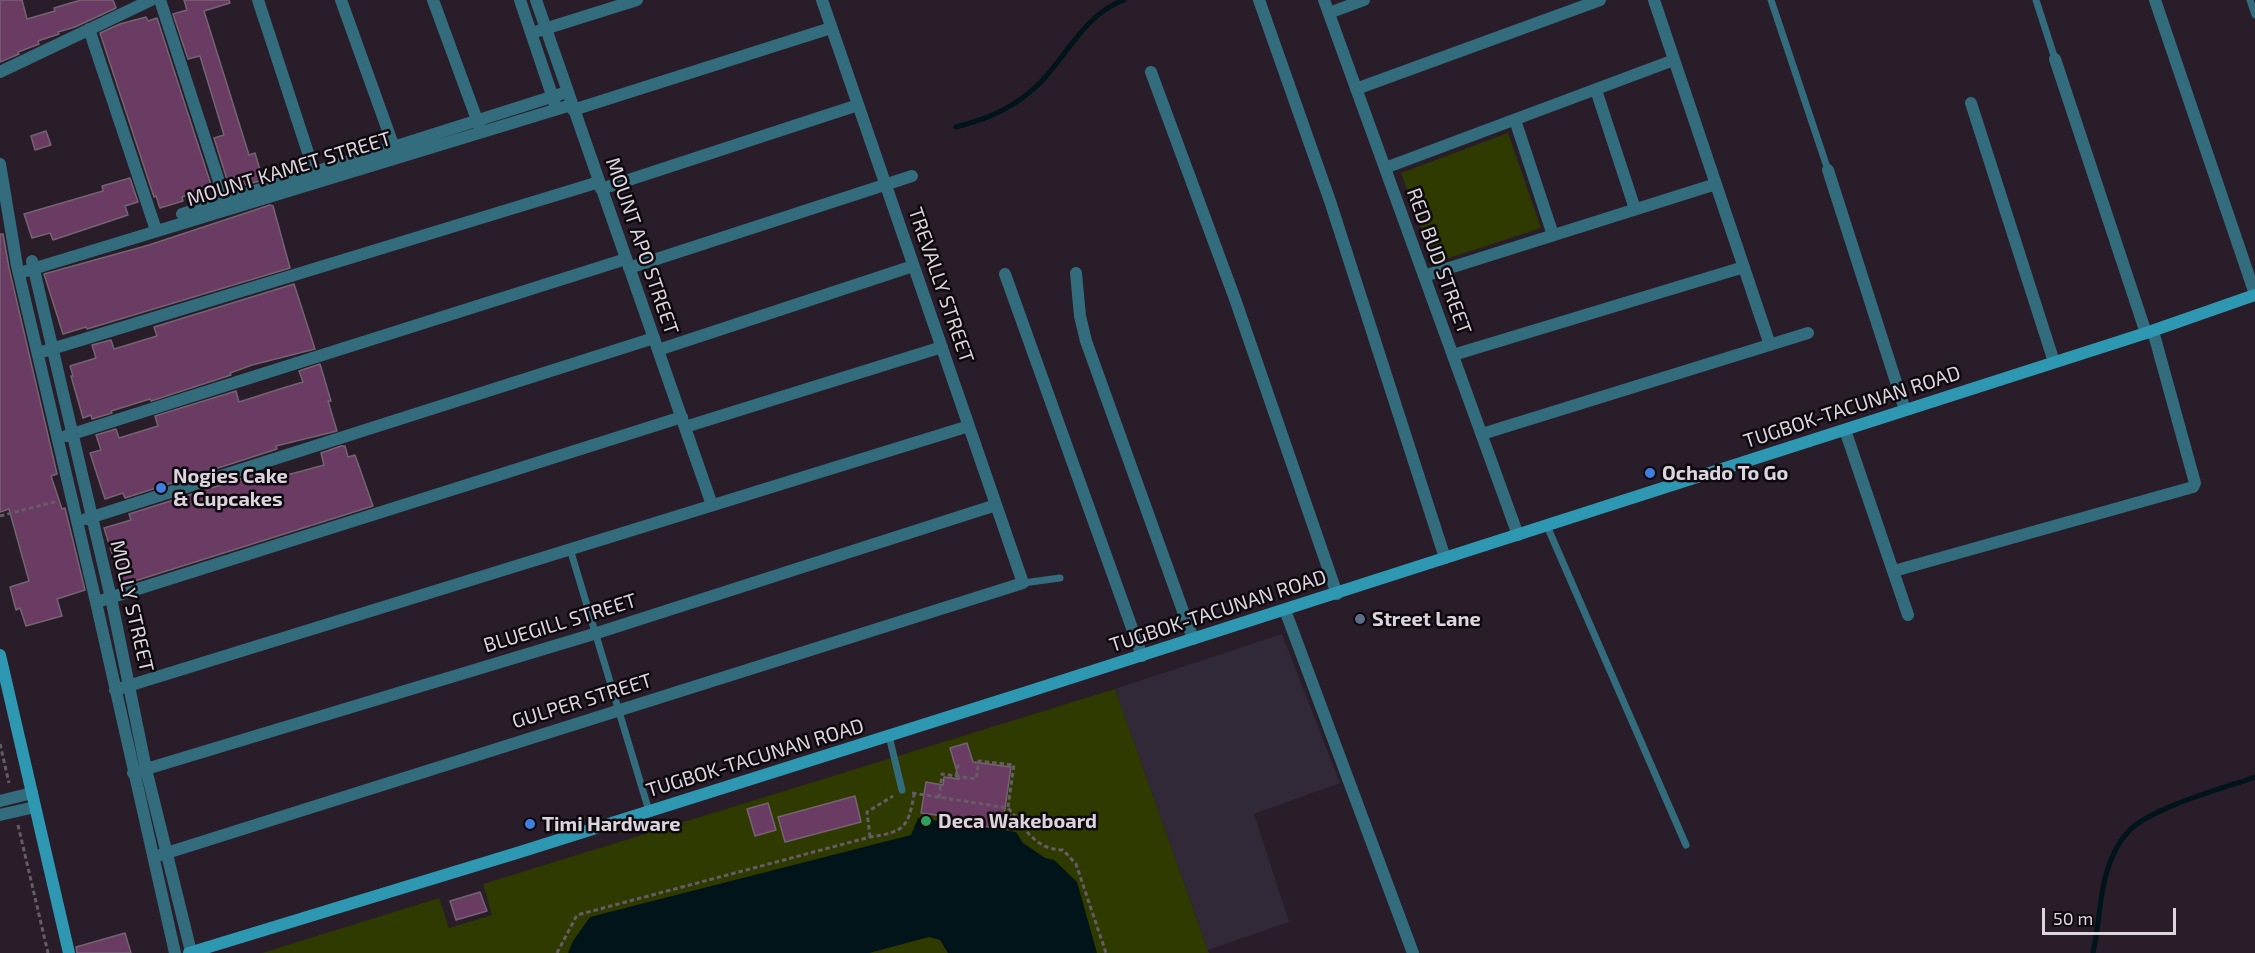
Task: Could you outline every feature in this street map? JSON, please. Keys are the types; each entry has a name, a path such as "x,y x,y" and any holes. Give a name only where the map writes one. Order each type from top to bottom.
{"street":[{"path":"0,72 151,0"},
{"path":"160,0 225,200 238,206"},
{"path":"258,0 316,177"},
{"path":"341,0 395,152"},
{"path":"433,0 479,126"},
{"path":"520,0 557,109"},
{"name":"MOUNT APO STREET","path":"536,0 712,505"},
{"path":"531,33 637,0"},
{"name":"TREVALLY STREET","path":"822,0 1023,583"},
{"path":"1259,0 1330,201 1445,558"},
{"name":"RED BUD STREET","path":"1324,0 1518,535"},
{"path":"1329,13 1364,0"},
{"path":"1356,89 1600,0"},
{"path":"1654,0 1770,345"},
{"path":"2155,0 2255,295"},
{"name":"MOUNT KAMET STREET","path":"479,126 557,109 572,108 831,28"},
{"path":"88,29 155,226"},
{"path":"1894,571 2193,487 2195,483 2149,332 2055,59"},
{"path":"1385,168 1674,60"},
{"path":"1152,72 1239,310 1337,594"},
{"path":"1596,90 1635,209"},
{"name":"MOUNT KAMET STREET","path":"155,226 238,206 316,177 479,126 567,92"},
{"path":"1971,103 2054,362"},
{"path":"38,352 600,186 858,105"},
{"path":"1515,120 1553,235"},
{"name":"MOLLY STREET","path":"0,164 18,269 175,953"},
{"path":"1828,170 1905,410"},
{"path":"58,437 912,176"},
{"name":"MOUNT KAMET STREET","path":"18,269 155,226 225,200 316,177"},
{"path":"1424,276 1716,184"},
{"name":"MOLLY STREET","path":"33,265 111,598 146,769 168,851 190,953"},
{"path":"77,522 914,266"},
{"path":"1453,355 1744,267"},
{"path":"1076,273 1080,316 1086,341 1193,639"},
{"path":"1005,274 1142,656"},
{"name":"TUGBOK-TACUNAN ROAD","path":"190,953 650,811 1337,594 2149,332 2255,295"},
{"path":"1482,434 1808,333"},
{"path":"96,602 683,422 942,347"},
{"path":"115,690 969,426"},
{"path":"1845,430 1908,615"},
{"name":"BLUEGILL STREET","path":"133,773 597,633 996,505"},
{"name":"GULPER STREET","path":"154,857 1023,583"},
{"path":"1284,610 1413,953"},
{"path":"0,656 69,953"},
{"path":"6,799 32,793"},
{"path":"0,815 35,807"}],"lane":[{"path":"1771,0 1828,170"},
{"path":"2036,0 2055,59"},
{"path":"2250,0 2255,15"},
{"path":"1547,526 1686,845"},
{"path":"570,549 650,811"},
{"path":"1023,583 1060,578"},
{"path":"889,736 902,790"}],"path":[{"path":"0,516 71,497"},
{"path":"0,744 6,799"},
{"path":"956,776 959,761"},
{"path":"939,798 942,774 976,779 979,761 1014,765 1008,808"},
{"path":"870,837 867,812 902,790"},
{"path":"557,953 577,915 870,837 886,835 901,829 909,821 915,794 1008,808 1040,845 1051,850 1063,850 1076,864 1106,953"},
{"path":"15,812 48,953"}],"shaded area":[{"path":"1282,634 1340,783 1254,814 1289,922 1208,950 1115,689"},
{"path":"918,818 1016,832 1023,843 1045,858 1054,860 1077,882 1097,953 948,953 940,940 929,937 869,953 568,953 573,941 590,917 911,835"}],"green space":[{"path":"1508,133 1541,228 1434,263 1401,173"},
{"name":"Deca Wakeboard","path":"1115,689 1209,953 262,953 439,898 449,928 492,915 483,884"}],"building":[{"path":"0,0 22,0 27,19 81,0 113,0 116,8 38,41 39,44 0,62"},
{"path":"184,0 229,0 230,3 204,11 249,155 255,153 263,180 245,185 244,182 230,186 228,183 214,138 224,135 200,56 188,59 173,14 187,10"},
{"path":"146,17 148,21 157,18 212,188 182,197 183,201 160,208 156,196 154,197 100,33 120,24"},
{"path":"46,131 51,145 35,150 31,136"},
{"path":"130,178 138,202 125,206 128,215 53,240 50,233 32,238 24,214 103,191 102,186"},
{"path":"270,205 273,206 290,268 87,329 86,327 63,334 44,274 149,245"},
{"path":"0,234 3,234 57,474 51,476 62,509 65,508 85,590 57,599 62,616 26,626 20,608 16,610 10,587 29,581 9,509 0,512"},
{"path":"294,284 315,349 252,365 230,373 231,375 151,401 150,399 111,411 112,413 92,419 91,415 83,418 70,366 96,358 92,345 111,340 114,349 157,336 154,327"},
{"path":"320,364 337,431 276,446 277,449 125,498 123,493 105,499 90,453 101,450 96,435 116,429 119,438 158,426 155,416 236,391 239,402 303,382 299,371"},
{"path":"345,446 348,457 355,455 373,506 122,585 104,528 131,520 129,514 262,472 265,481 324,465 321,453"},
{"path":"967,743 973,762 1011,767 1004,815 1010,815 1008,829 964,824 965,819 921,813 926,782 943,785 944,777 959,779 950,748"},
{"path":"855,796 861,822 785,842 778,817"},
{"path":"768,803 776,830 755,836 747,809"},
{"path":"480,892 487,911 456,920 450,901"},
{"path":"125,933 131,953 77,953 76,947"}],"waterway":[{"path":"956,127 991,116 1021,99 1040,83 1098,15 1124,0"},
{"path":"2093,953 2107,871 2116,850 2129,831 2153,814 2255,777"}],"place":[{"name":"Ochado To Go","path":"1650,473"},
{"name":"Nogies Cake & Cupcakes","path":"161,488"},
{"name":"Street Lane","path":"1360,619"},
{"name":"Deca Wakeboard","path":"926,821"},
{"name":"Timi Hardware","path":"530,824"}]}
